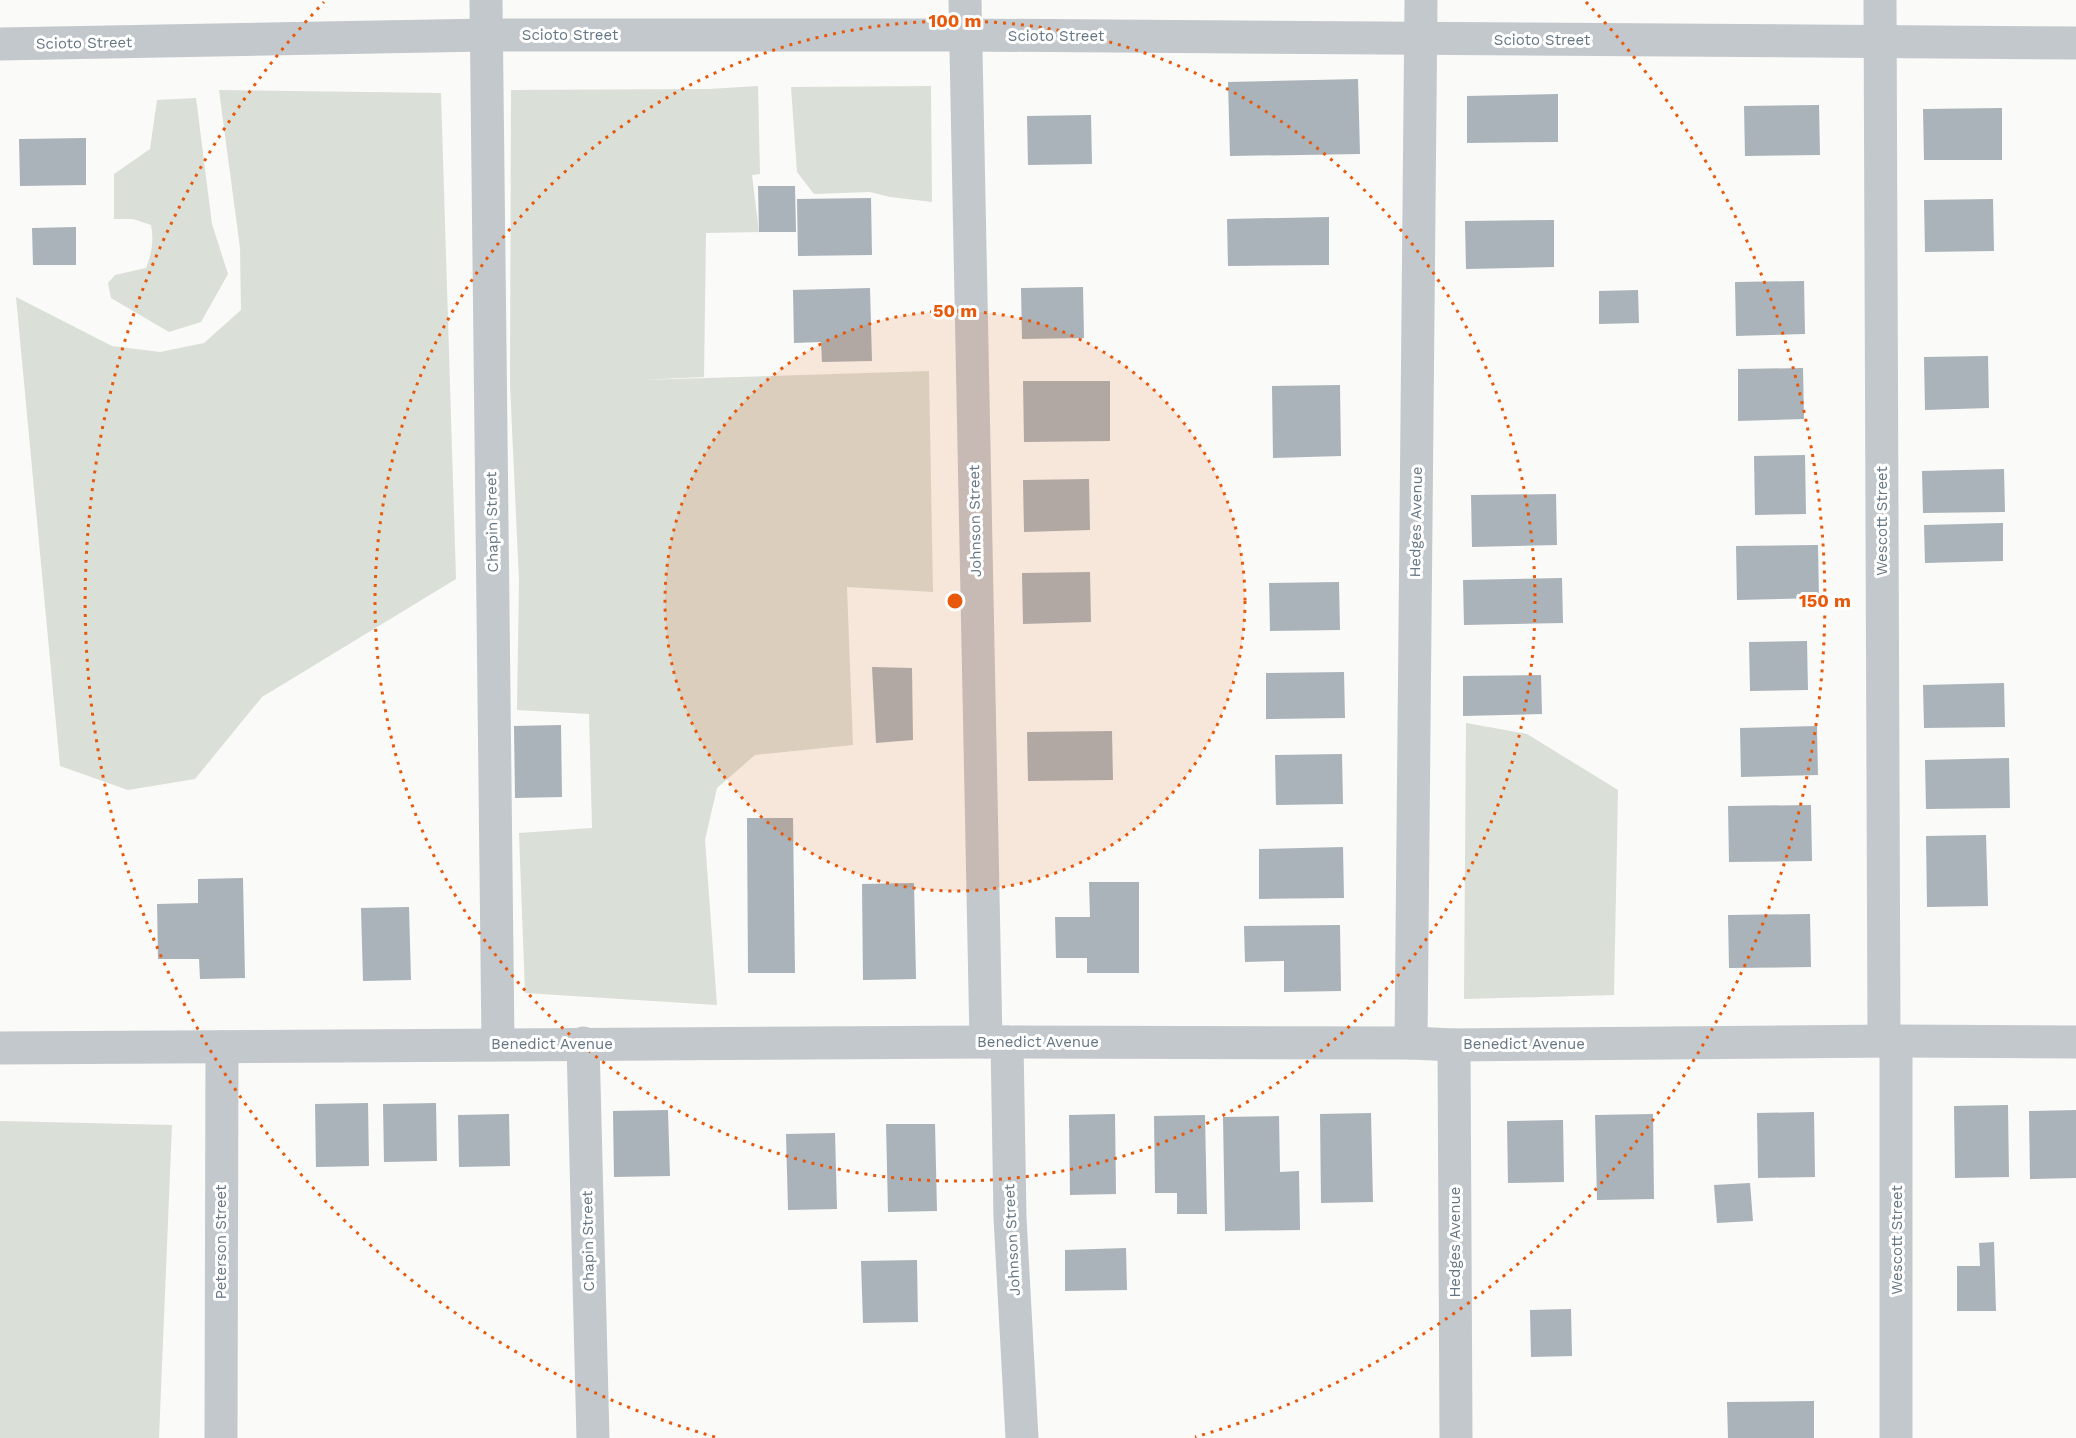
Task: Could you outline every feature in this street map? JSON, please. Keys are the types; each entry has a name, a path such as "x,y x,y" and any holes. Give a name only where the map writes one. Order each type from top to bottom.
{"street":[{"name":"Chapin Street","path":"486,0 498,1044"},
{"name":"Johnson Street","path":"965,0 996,1042 1010,1218 1022,1438"},
{"name":"Hedges Avenue","path":"1411,1043 1421,0"},
{"name":"Wescott Street","path":"1880,0 1896,1438"},
{"name":"Scioto Street","path":"0,44 487,35 965,35 2076,43"},
{"name":"Benedict Avenue","path":"0,1048 583,1043 996,1042 1454,1045 1890,1041 2076,1042"},
{"name":"Chapin Street","path":"583,1043 593,1438"},
{"name":"Hedges Avenue","path":"1454,1045 1456,1438"},
{"name":"Peterson Street","path":"221,1438 222,1047"}],"shaded area":[{"path":"758,86 760,174 752,175 759,232 706,233 704,377 640,380 929,371 933,592 847,587 853,745 755,755 717,788 705,840 717,1005 525,993 519,833 592,828 589,714 517,710 519,580 510,385 511,90 709,89"},
{"path":"931,86 932,202 870,192 814,194 797,172 791,87"},
{"path":"219,90 441,93 456,579 262,697 195,779 128,790 60,766 16,297 112,346 160,352 204,343 241,310 240,248"},
{"path":"196,98 212,224 228,274 201,322 169,332 111,298 108,283 115,275 146,268 152,241 151,225 133,219 114,219 114,174 150,149 157,100"},
{"path":"1466,723 1527,734 1618,790 1614,995 1464,999"},
{"path":"0,1121 172,1125 159,1438 0,1438"}],"building":[{"path":"1358,79 1360,154 1230,156 1228,82"},
{"path":"1558,94 1558,142 1467,143 1467,96"},
{"path":"1819,105 1820,155 1745,156 1744,106"},
{"path":"2002,108 2002,160 1924,160 1923,109"},
{"path":"1091,115 1092,164 1028,165 1027,116"},
{"path":"86,138 86,185 20,186 19,139"},
{"path":"758,186 795,186 796,232 759,232"},
{"path":"871,198 872,255 798,256 797,199"},
{"path":"1993,199 1994,251 1925,252 1924,200"},
{"path":"1329,217 1329,265 1228,266 1227,219"},
{"path":"1554,220 1554,267 1466,269 1465,221"},
{"path":"76,227 76,265 33,265 32,228"},
{"path":"1804,281 1805,334 1736,336 1735,282"},
{"path":"1083,287 1084,338 1022,339 1021,288"},
{"path":"870,288 872,361 822,362 821,342 794,343 793,290"},
{"path":"1638,290 1639,323 1599,324 1599,291"},
{"path":"1988,356 1989,408 1925,410 1924,357"},
{"path":"1803,368 1804,419 1738,421 1738,369"},
{"path":"1023,381 1110,381 1110,441 1024,442"},
{"path":"1340,385 1341,456 1273,458 1272,386"},
{"path":"1805,455 1806,514 1755,515 1754,456"},
{"path":"2004,469 2005,512 1923,513 1922,471"},
{"path":"1089,479 1090,530 1024,532 1023,480"},
{"path":"1556,494 1557,545 1472,547 1471,495"},
{"path":"2003,523 2003,561 1925,563 1924,525"},
{"path":"1818,545 1819,598 1737,600 1736,546"},
{"path":"1090,572 1091,622 1023,624 1022,573"},
{"path":"1562,578 1563,623 1464,625 1463,580"},
{"path":"1339,582 1340,630 1270,631 1269,583"},
{"path":"1807,641 1808,690 1750,691 1749,642"},
{"path":"872,667 912,668 913,740 876,743"},
{"path":"1344,672 1345,718 1266,719 1266,673"},
{"path":"1541,675 1542,714 1463,716 1463,676"},
{"path":"2004,683 2005,727 1924,728 1923,685"},
{"path":"561,725 562,797 515,798 514,726"},
{"path":"1817,726 1818,775 1741,777 1740,728"},
{"path":"1112,731 1113,780 1028,781 1027,732"},
{"path":"1342,754 1343,804 1276,805 1275,755"},
{"path":"2009,758 2010,808 1926,809 1925,760"},
{"path":"1811,805 1812,861 1729,862 1728,806"},
{"path":"747,818 793,818 795,973 748,973"},
{"path":"1986,835 1988,906 1927,907 1926,836"},
{"path":"1343,847 1344,898 1259,899 1259,849"},
{"path":"243,878 245,978 200,979 199,959 158,959 157,904 198,903 198,879"},
{"path":"1089,882 1139,882 1139,973 1087,973 1087,958 1056,958 1055,917 1090,917"},
{"path":"914,883 916,979 863,980 862,884"},
{"path":"409,907 411,980 363,981 361,908"},
{"path":"1810,914 1811,967 1729,968 1728,915"},
{"path":"1340,925 1341,991 1284,992 1284,961 1245,962 1244,926"},
{"path":"368,1103 369,1166 316,1167 315,1104"},
{"path":"436,1103 437,1161 384,1162 383,1104"},
{"path":"2008,1105 2009,1177 1955,1178 1954,1106"},
{"path":"668,1110 670,1176 614,1177 613,1111"},
{"path":"2076,1110 2076,1178 2030,1179 2029,1111"},
{"path":"1814,1112 1815,1177 1758,1178 1757,1113"},
{"path":"1371,1113 1373,1202 1321,1203 1320,1114"},
{"path":"509,1114 510,1166 459,1167 458,1115"},
{"path":"1115,1114 1116,1194 1070,1195 1069,1115"},
{"path":"1653,1114 1654,1199 1597,1200 1595,1115"},
{"path":"1205,1115 1207,1214 1177,1214 1177,1193 1155,1193 1154,1116"},
{"path":"1279,1116 1280,1172 1299,1171 1300,1230 1225,1231 1223,1117"},
{"path":"1563,1120 1564,1182 1508,1183 1507,1121"},
{"path":"886,1124 935,1124 937,1211 888,1212"},
{"path":"835,1133 837,1209 788,1210 786,1134"},
{"path":"1750,1183 1753,1221 1717,1223 1714,1185"},
{"path":"1994,1242 1996,1311 1957,1311 1957,1266 1980,1266 1979,1243"},
{"path":"1126,1248 1127,1290 1065,1291 1065,1250"},
{"path":"917,1260 918,1322 863,1323 861,1261"},
{"path":"1571,1309 1572,1356 1531,1357 1530,1310"},
{"path":"1814,1401 1814,1438 1728,1438 1727,1402"}]}
